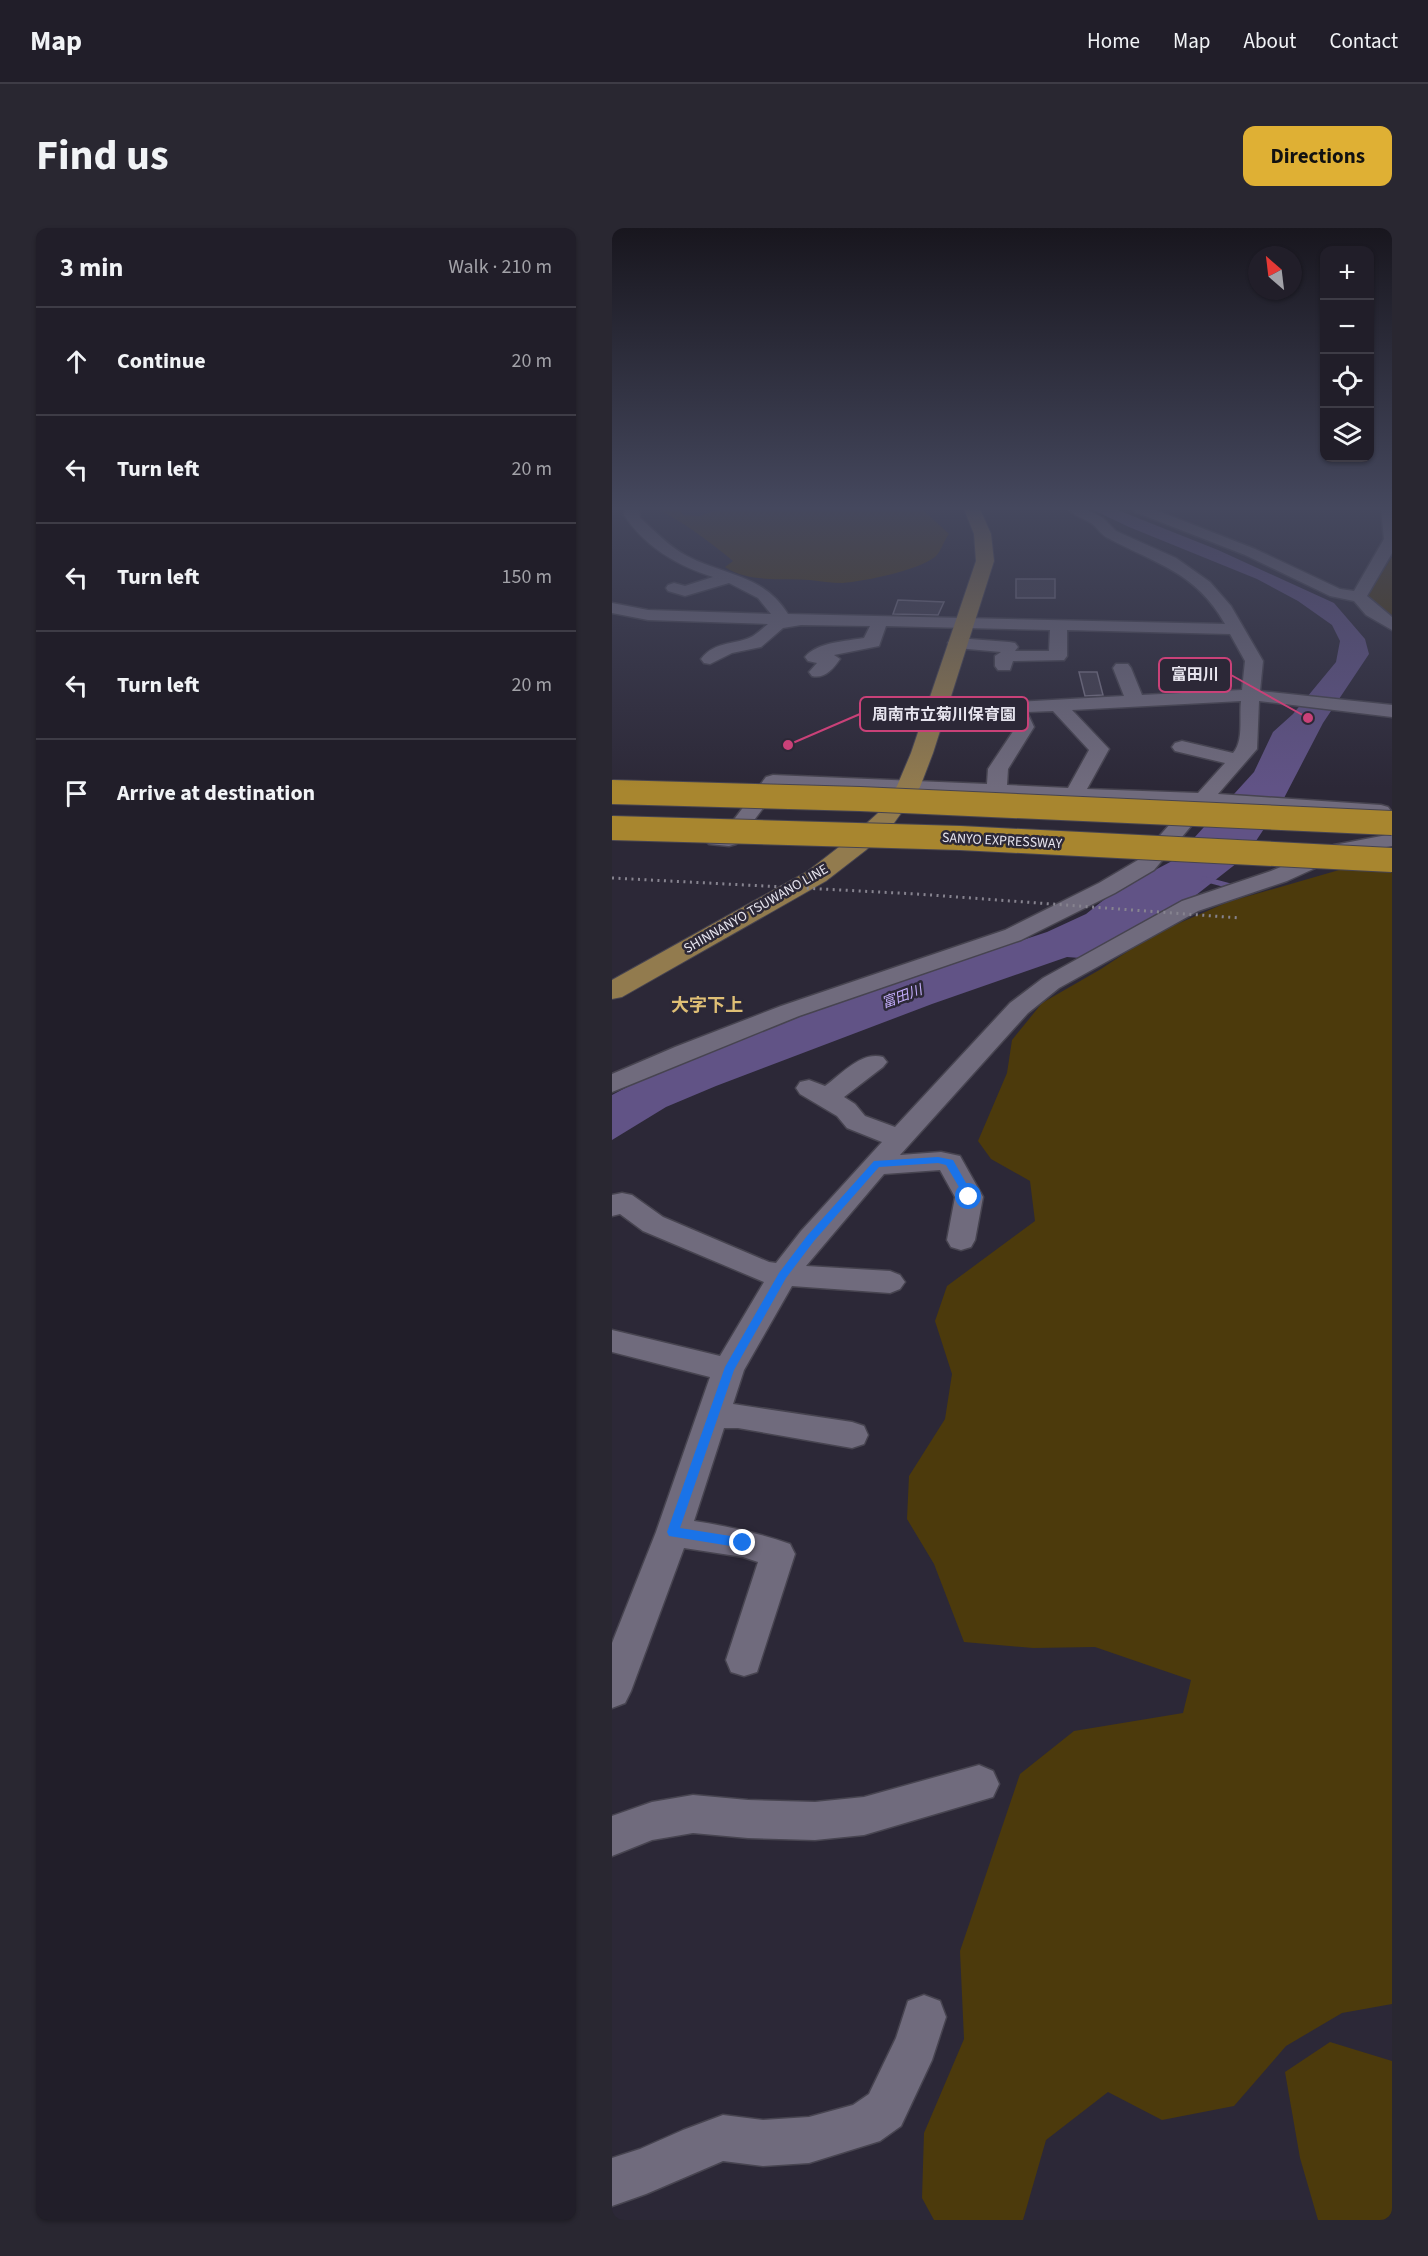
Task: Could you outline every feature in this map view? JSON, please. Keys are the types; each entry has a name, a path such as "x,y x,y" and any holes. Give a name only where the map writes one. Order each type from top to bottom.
{"highway":[{"path":"612,792 872,799 1392,823"},
{"name":"SANYO EXPRESSWAY","path":"612,828 960,838 1392,860"}],"main road":[{"name":"SHINNANYO TSUWANO LINE","path":"612,992 818,876 886,818 908,787 972,602"}],"street":[{"path":"769,602 782,618"},
{"path":"612,1084 684,1052 790,1011 1013,935 1107,888 1146,865 1206,800 1247,749 1250,740 1248,718 1254,661 1219,602"},
{"path":"1364,602 1392,625"},
{"path":"612,608 648,615 880,621 961,633 1009,647"},
{"path":"710,659 726,649 745,643 755,643 783,622 806,619"},
{"path":"818,672 831,659 814,657 835,648 873,642 873,635 880,621"},
{"path":"961,633 1059,625 1236,629"},
{"path":"1004,666 1004,656 1058,656 1059,625"},
{"path":"1116,627 1118,645"},
{"path":"1122,668 1135,700"},
{"path":"936,711 1250,695 1295,698 1392,711"},
{"path":"1058,705 1099,748 1074,795"},
{"path":"996,791 998,769 1025,727 1014,707"},
{"path":"1182,747 1238,760"},
{"path":"729,840 773,781 1206,800 1392,812"},
{"path":"612,815 619,833 640,840 729,840 857,845"},
{"path":"612,1691 673,1532 729,1370 783,1275 811,1238 1011,1016 1051,983 1208,898 1279,876 1341,849 1392,840"},
{"path":"874,1062 818,1092 846,1110 856,1122 899,1139"},
{"path":"877,1164 938,1160 950,1162 969,1197 961,1240"},
{"path":"612,1207 622,1202 653,1224 764,1272 783,1275 869,1278 890,1282"},
{"path":"612,1341 729,1370"},
{"path":"712,1416 738,1416 852,1435"},
{"path":"673,1532 743,1543 778,1554 744,1660"},
{"path":"612,1836 652,1821 693,1814 748,1819 815,1821 864,1816 979,1784"},
{"path":"612,2181 646,2171 699,2146 723,2138 763,2143 809,2140 864,2125 885,2110 916,2044 924,2017"}],"shaded area":[{"path":"1371,602 1392,602 1392,615 1374,606"},
{"path":"1392,860 1392,2004 1342,2013 1286,2046 1234,2106 1162,2120 1108,2092 1046,2140 1023,2220 934,2220 922,2198 924,2133 964,2039 960,1951 1020,1774 1074,1731 1183,1713 1191,1680 1095,1647 1033,1648 964,1642 934,1564 907,1519 909,1476 945,1419 952,1374 935,1321 947,1286 1035,1221 1030,1181 991,1159 978,1141 1007,1073 1012,1040 1042,1003 1101,969 1154,934 1228,902 1346,868"},
{"path":"1330,2042 1392,2061 1392,2220 1318,2220 1300,2158 1285,2072"}],"water":[{"path":"1299,602 1334,603 1365,639 1369,654 1323,723 1283,800 1246,856 1191,899 1080,958 1067,957 932,1004 716,1086 666,1107 612,1140 612,1095 644,1078 796,1016 1047,932 1086,914 1115,891 1174,860 1254,772 1273,732 1293,714 1336,662 1340,641 1332,625"}],"building":[{"path":"897,602 944,602 938,615 893,614"},
{"path":"1079,672 1097,672 1103,695 1085,696"}],"waterway":[{"path":"1204,879 1234,887"}],"railway":[{"path":"612,878 917,894 1240,918"}],"place":[{"name":"富田川","path":"1308,718"},
{"name":"周南市立菊川保育園","path":"788,745"}],"district":[{"name":"大字下上","path":"707,1005"}],"route":[{"path":"743,1543 673,1532 729,1370 749,1331 783,1275 811,1238 877,1164 938,1160 950,1162 969,1197"}]}
